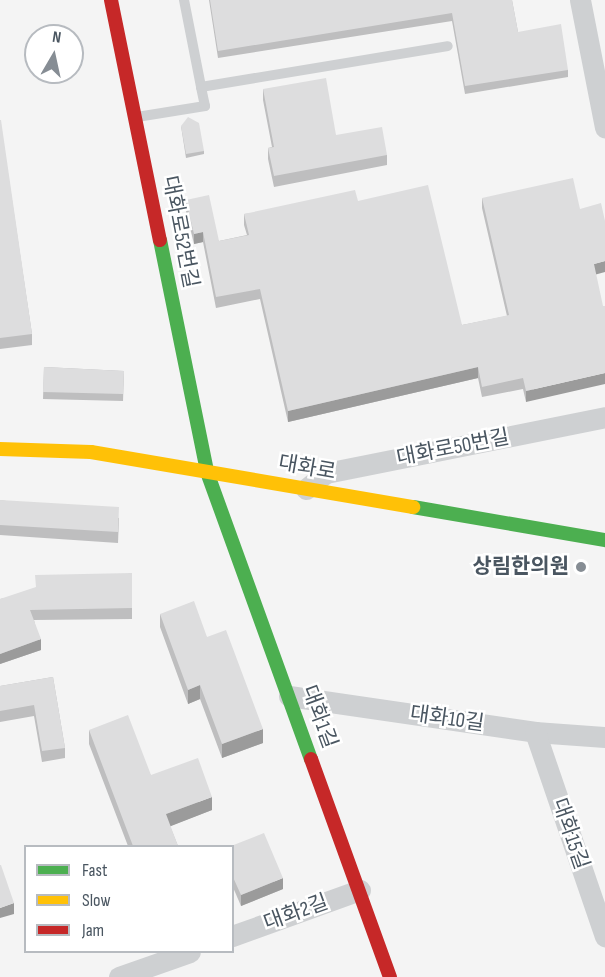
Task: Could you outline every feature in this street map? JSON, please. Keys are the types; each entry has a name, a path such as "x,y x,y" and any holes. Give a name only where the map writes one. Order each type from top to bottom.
{"street":[{"name":"대화로52번길","path":"111,0 207,472"},
{"path":"580,0 605,128"},
{"name":"대화로50번길","path":"306,489 326,473 605,417"},
{"name":"대화로","path":"0,449 90,452 605,540"},
{"name":"대화1길","path":"207,472 390,977"},
{"name":"대화10길","path":"289,696 535,732 605,737"},
{"name":"대화15길","path":"535,732 605,936"},
{"name":"대화2길","path":"234,935 360,890"},
{"path":"126,976 185,953"}],"lane":[{"path":"136,118 205,106 184,0"},
{"path":"201,87 448,46"}],"building":[{"path":"210,0 512,0 518,32 561,24 568,70 465,86 452,13 218,51"},
{"path":"326,78 336,135 382,127 387,155 274,176 268,148 274,147 263,89"},
{"path":"188,117 199,123 204,151 186,154 181,126"},
{"path":"0,120 32,334 0,338"},
{"path":"573,178 580,209 601,203 605,221 605,261 594,264 603,306 605,306 605,373 526,391 523,378 482,387 478,367 288,411 260,289 216,297 203,232 194,234 186,200 209,195 219,241 249,235 244,214 355,190 358,201 428,185 462,325 509,315 482,198"},
{"path":"44,367 124,371 123,394 43,392"},
{"path":"0,500 119,507 118,532 0,525"},
{"path":"132,573 132,608 30,610 41,639 0,654 0,599 36,587 35,575"},
{"path":"194,601 207,637 226,630 263,729 222,744 200,685 188,690 160,614"},
{"path":"53,677 65,748 42,751 34,705 0,711 0,686"},
{"path":"128,715 151,775 198,758 212,797 166,814 178,845 133,845 89,730"},
{"path":"264,833 283,878 241,895 234,879 234,845"},
{"path":"0,865 14,903 0,908"}],"traffic: fast":[{"path":"160,240 207,472 311,759"},
{"path":"413,507 605,540"}],"traffic: slow":[{"path":"0,449 91,452 413,507"}],"traffic: jam":[{"path":"111,0 160,240"},
{"path":"311,759 390,977"}],"place":[{"name":"상림한의원","path":"581,567"}]}
